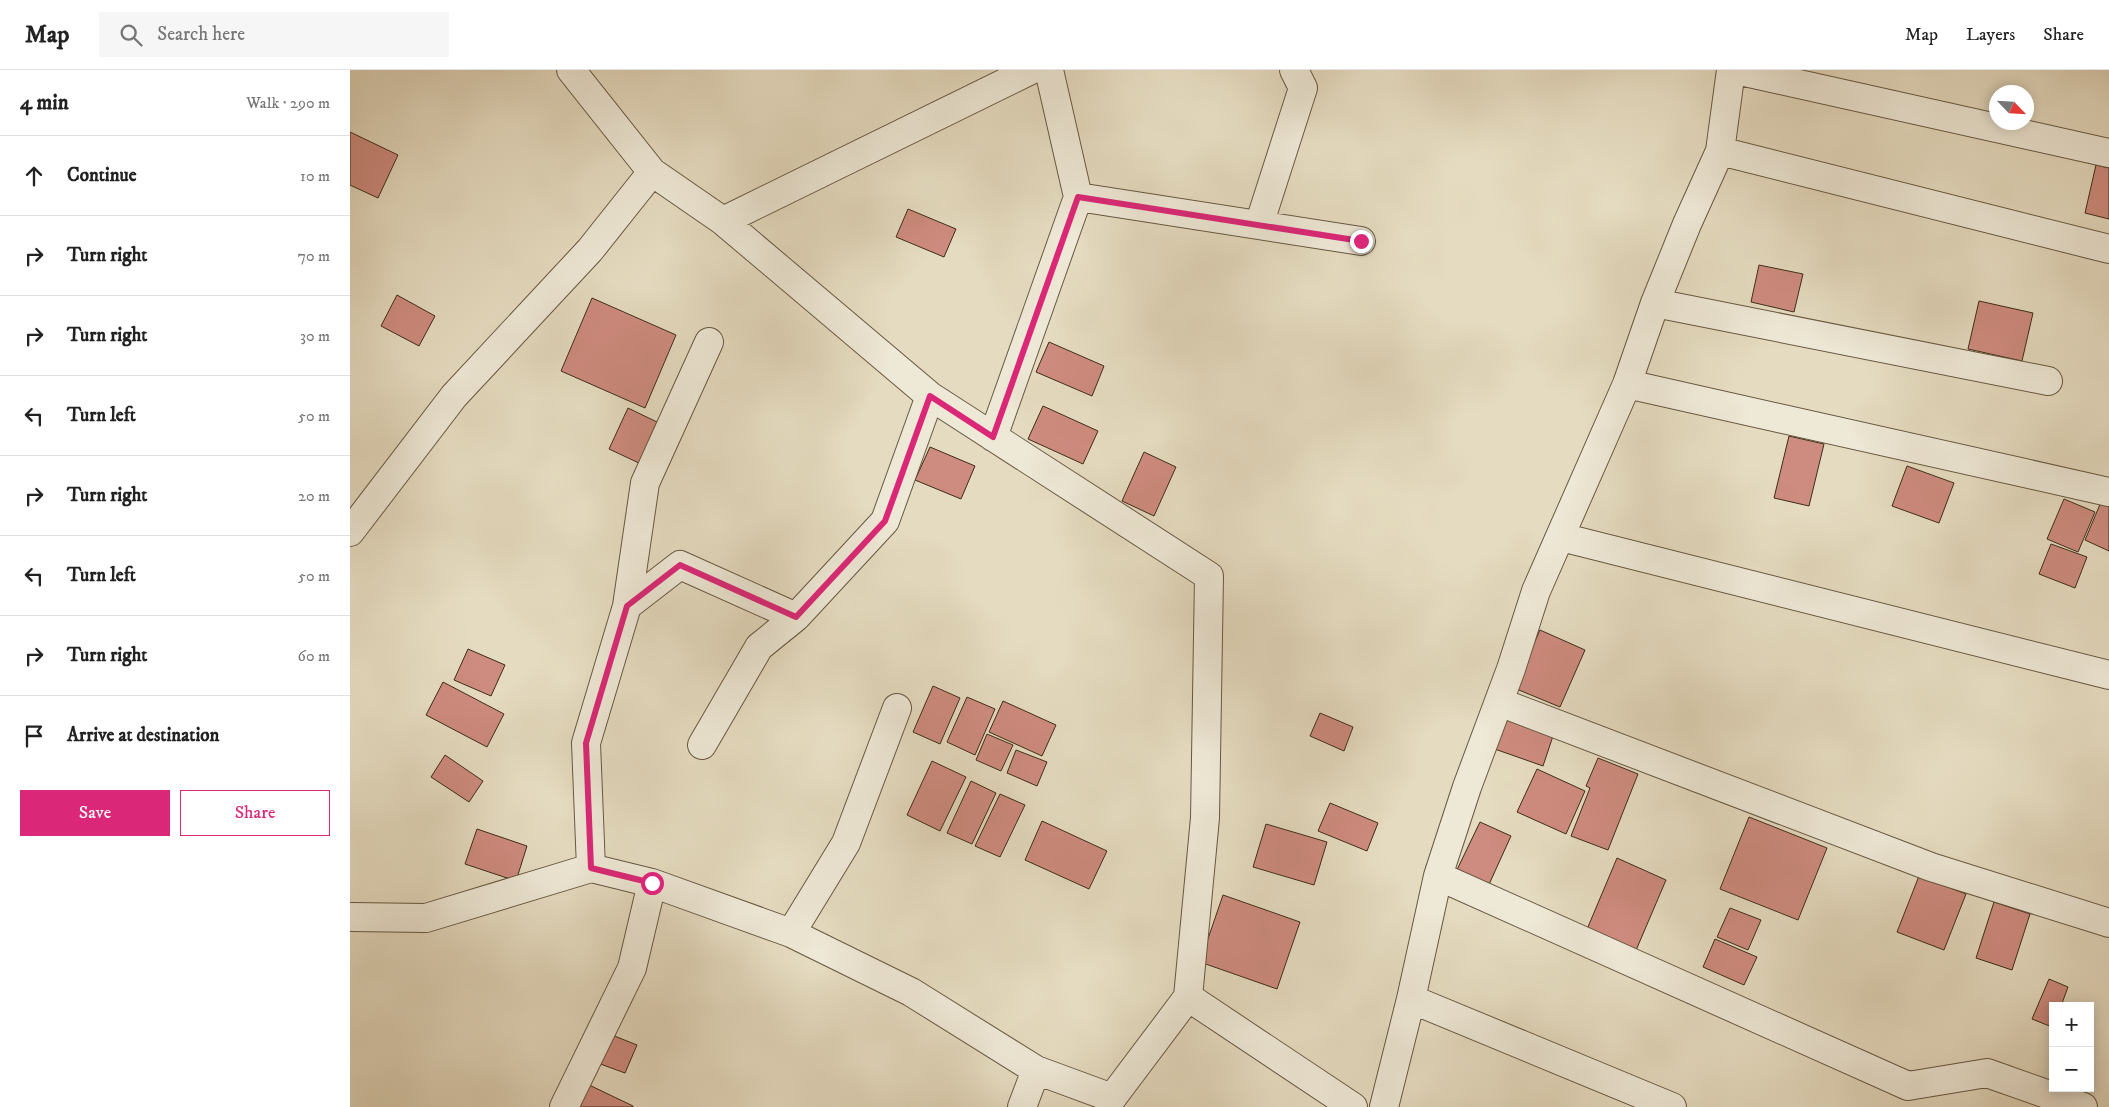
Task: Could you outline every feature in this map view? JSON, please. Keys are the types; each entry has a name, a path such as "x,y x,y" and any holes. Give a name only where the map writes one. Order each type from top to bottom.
{"street":[{"path":"350,917 426,918 591,868 652,883 792,933 911,992 1036,1070 1112,1098 1188,997 1205,818 1210,576 930,396 724,221 652,172 572,70"},
{"path":"724,221 1031,70"},
{"path":"993,437 1078,197 1049,70"},
{"path":"1259,225 1303,88 1294,70"},
{"path":"1384,1107 1411,999 1438,876 1467,788 1499,702 1536,591 1627,384 1655,303 1687,224 1720,151 1731,70"},
{"path":"1736,70 2109,152"},
{"path":"1720,151 2109,249"},
{"path":"350,532 454,396 590,250 652,172"},
{"path":"1078,197 1361,241"},
{"path":"1655,303 2048,381"},
{"path":"591,868 586,743 627,606 645,484 709,342"},
{"path":"1627,384 2109,492"},
{"path":"702,745 759,647 796,617 885,521 930,396"},
{"path":"1561,537 2109,675"},
{"path":"627,606 680,565 796,617"},
{"path":"1499,702 1931,867 2109,923"},
{"path":"792,933 846,843 897,708"},
{"path":"1438,876 1908,1086 1987,1073 2083,1107"},
{"path":"564,1107 632,968 652,883"},
{"path":"1188,997 1353,1107"},
{"path":"1411,999 1672,1107"},
{"path":"1022,1107 1036,1070"}],"building":[{"path":"350,132 398,155 378,198 350,185"},
{"path":"2096,165 2109,168 2109,219 2085,213"},
{"path":"908,209 956,229 944,257 896,237"},
{"path":"1759,265 1803,274 1794,312 1751,302"},
{"path":"397,295 435,316 419,346 381,326"},
{"path":"592,298 676,335 645,408 561,371"},
{"path":"1979,301 2033,313 2022,361 1968,349"},
{"path":"1049,342 1104,366 1092,396 1036,372"},
{"path":"1043,406 1098,431 1083,464 1028,439"},
{"path":"628,408 657,422 639,463 609,449"},
{"path":"1789,436 1824,444 1809,506 1774,498"},
{"path":"930,447 975,466 961,499 915,480"},
{"path":"1144,452 1176,467 1154,516 1122,501"},
{"path":"1907,466 1954,483 1939,523 1892,506"},
{"path":"2064,499 2095,512 2078,552 2047,539"},
{"path":"2101,502 2109,505 2109,551 2085,540"},
{"path":"2051,544 2087,557 2075,588 2039,574"},
{"path":"1540,630 1585,650 1560,707 1514,688"},
{"path":"468,649 505,665 491,696 454,680"},
{"path":"443,682 504,714 487,747 426,715"},
{"path":"933,686 960,698 940,744 913,732"},
{"path":"967,697 995,709 975,755 947,742"},
{"path":"1003,701 1056,725 1042,756 989,732"},
{"path":"1320,713 1353,727 1344,751 1310,736"},
{"path":"1503,715 1553,736 1543,766 1489,747"},
{"path":"987,734 1013,745 1001,771 976,760"},
{"path":"1016,750 1047,762 1037,786 1007,773"},
{"path":"445,755 483,781 469,802 431,777"},
{"path":"1598,758 1638,774 1608,850 1571,836 1590,788 1586,786"},
{"path":"932,761 966,777 940,831 907,815"},
{"path":"1537,769 1585,791 1566,834 1517,812"},
{"path":"971,781 996,793 972,844 947,833"},
{"path":"1000,794 1025,805 1000,857 975,846"},
{"path":"1330,803 1378,823 1367,851 1318,831"},
{"path":"1749,817 1827,848 1798,920 1720,889"},
{"path":"1042,821 1107,851 1089,889 1025,860"},
{"path":"1480,822 1511,836 1486,891 1453,878"},
{"path":"1266,824 1327,842 1314,885 1253,867"},
{"path":"477,829 527,846 516,881 465,864"},
{"path":"1617,858 1666,880 1634,955 1585,934"},
{"path":"1919,876 1966,894 1944,950 1897,932"},
{"path":"1223,895 1300,922 1277,989 1200,962"},
{"path":"1994,902 2030,914 2012,970 1976,958"},
{"path":"1730,908 1761,920 1748,950 1717,937"},
{"path":"1715,939 1757,957 1744,985 1703,967"},
{"path":"2049,979 2068,987 2062,1002 2049,1002 2049,1026 2032,1019"},
{"path":"607,1033 637,1045 625,1073 595,1062"},
{"path":"585,1083 633,1106 633,1107 574,1107"}],"route":[{"path":"652,883 591,868 586,743 627,606 680,565 796,617 885,521 930,396 993,437 1078,197 1361,241"}]}
